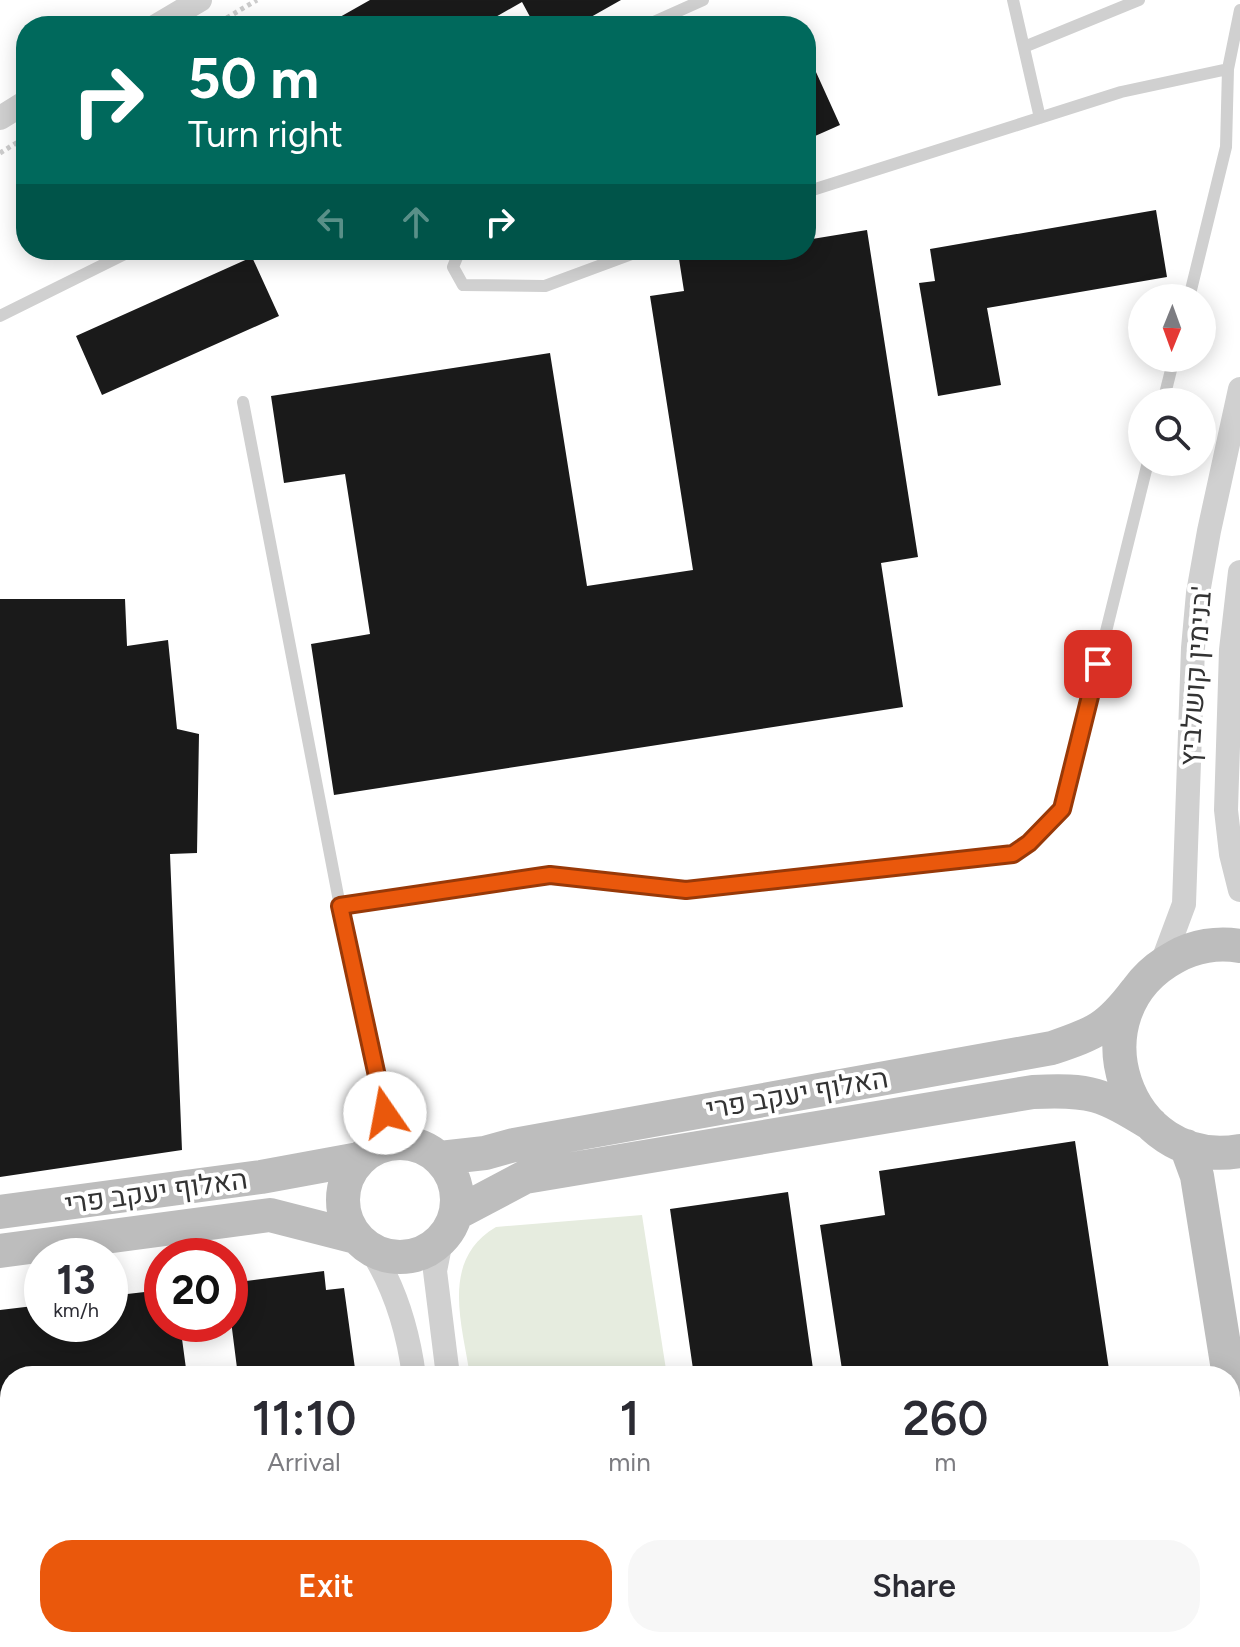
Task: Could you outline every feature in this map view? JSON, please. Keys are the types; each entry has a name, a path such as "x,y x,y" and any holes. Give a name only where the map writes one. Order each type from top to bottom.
{"street":[{"path":"173,16 200,0"},
{"name":"בנימין קושלביץ'","path":"1162,963 1184,904 1193,648 1198,593 1240,389"},
{"name":"בנימין קושלביץ'","path":"1240,572 1231,650 1226,810 1231,854 1240,890"},
{"path":"1162,963 1208,945 1240,946"},
{"name":"האלוף יעקב פרי","path":"440,1158 485,1153 514,1145 1052,1048 1083,1038 1114,1020 1162,963"},
{"path":"1136,991 1122,1024 1119,1060 1135,1105 1151,1124"},
{"name":"האלוף יעקב פרי","path":"449,1227 525,1177 1033,1092 1075,1090 1110,1099 1186,1146"},
{"path":"412,1366 397,1301 388,1277 347,1223 342,1207 344,1188 359,1159 373,1148 391,1143 409,1143 426,1148 440,1158 456,1186 449,1227 435,1271 447,1366"},
{"path":"1186,1146 1210,1152 1240,1151"},
{"path":"1186,1146 1197,1176 1227,1366"},
{"name":"האלוף יעקב פרי","path":"0,1212 261,1177 359,1159"},
{"name":"האלוף יעקב פרי","path":"0,1251 270,1215 364,1244"},
{"path":"364,1244 390,1257 409,1257 428,1251 449,1227"}],"lane":[{"path":"667,16 703,0"},
{"path":"1013,0 1040,118"},
{"path":"1024,47 1139,0"},
{"path":"1192,284 1226,147 1228,69 1240,10"},
{"path":"816,189 1121,92 1228,69"},
{"path":"0,316 113,260"},
{"path":"456,260 453,267 463,285 545,286 615,260"},
{"path":"243,402 340,906 391,1143"},
{"path":"340,906 550,875 686,890 1013,854 1029,843 1062,809 1145,476"}],"path":[{"path":"230,16 257,0"}],"shaded area":[{"path":"642,1215 665,1366 468,1366 460,1314 461,1275 467,1257 478,1241 496,1227"}],"building":[{"path":"370,0 621,0 593,16 530,16 522,2 498,16 342,16"},
{"path":"816,72 840,125 816,136"},
{"path":"1156,210 1167,277 987,308 1001,385 938,396 919,283 935,281 930,249"},
{"path":"867,230 918,557 881,563 903,707 334,795 311,644 370,634 345,474 284,483 271,396 550,353 587,586 693,570 650,296 684,291 679,260 816,260 816,238"},
{"path":"245,260 253,260 279,316 102,395 76,336"},
{"path":"0,599 125,599 127,646 168,640 177,729 199,734 197,853 170,854 182,1150 0,1177"},
{"path":"1075,1141 1109,1366 841,1366 820,1225 885,1215 879,1171"},
{"path":"788,1192 813,1366 693,1366 670,1209"},
{"path":"324,1271 326,1290 344,1288 355,1366 237,1366 234,1342 248,1342 248,1281"},
{"path":"144,1292 144,1342 182,1342 186,1366 0,1366 0,1310 24,1307 24,1342 128,1342 128,1294"}],"route":[{"path":"385,1113 340,906 550,875 686,890 1013,854 1029,843 1062,809 1098,664"}]}
